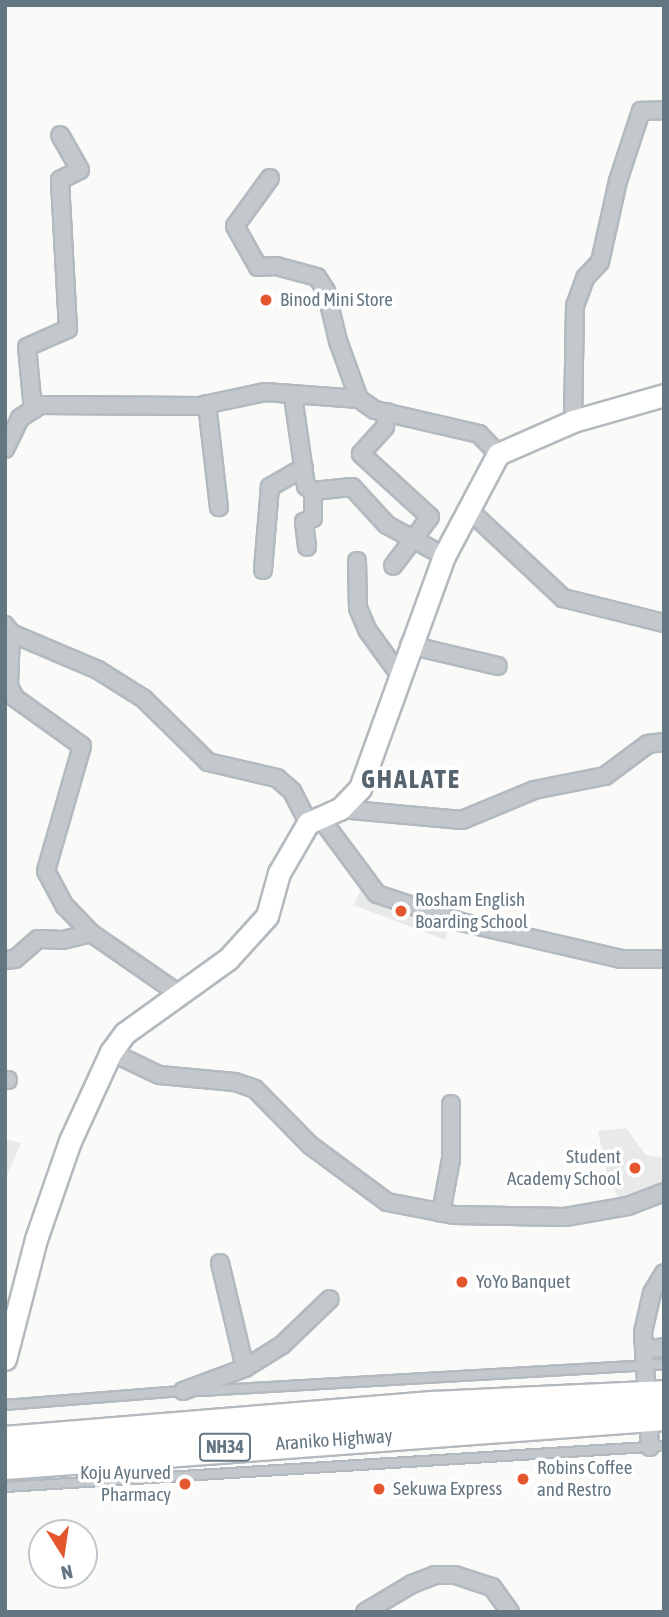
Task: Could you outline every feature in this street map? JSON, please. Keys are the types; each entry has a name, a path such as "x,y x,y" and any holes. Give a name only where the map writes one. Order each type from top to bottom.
{"highway":[{"name":"Araniko Highway","path":"5,1441 434,1406 656,1406"},
{"name":"Araniko Highway","path":"5,1465 656,1406"}],"main road":[{"path":"5,1359 45,1214 75,1129 111,1052 125,1033 228,959 267,916 279,873 314,820 341,809 359,788 409,645 444,556 498,454 573,421 664,395"}],"street":[{"path":"573,421 575,306 585,278 600,262 618,181 641,111 664,110"},
{"path":"33,410 27,347 68,329 60,180 80,170 60,135"},
{"path":"270,178 235,226 258,267 276,266 317,277 326,291 338,341 359,399"},
{"path":"5,449 20,418 40,405 207,404 265,392 359,399 387,412 479,434 498,454"},
{"path":"293,396 306,486 313,491 352,487 387,525 444,556"},
{"path":"207,404 219,507"},
{"path":"387,412 385,427 361,454 430,517 393,566"},
{"path":"263,569 270,488 304,467"},
{"path":"307,547 304,522 313,518 313,491"},
{"path":"469,510 563,598 664,623"},
{"path":"357,561 358,608 368,631 399,674"},
{"path":"179,994 91,933 65,906 46,871 82,746 15,698 9,686 8,629 98,670 144,699 208,762 277,778 292,791 377,894 461,922 621,959 664,959"},
{"path":"409,645 498,666"},
{"path":"341,809 462,820 534,790 605,776 639,749 664,742"},
{"path":"5,960 15,959 38,939 63,940 91,933"},
{"path":"111,1052 159,1075 235,1082 255,1089 310,1145 348,1170 369,1191 387,1202 441,1213 510,1219 565,1217 628,1206 664,1192"},
{"path":"441,1213 451,1159 451,1104"},
{"path":"220,1263 245,1368"},
{"path":"657,1447 656,1406 645,1358 646,1311 664,1273"},
{"path":"183,1391 245,1368 282,1345 330,1298"},
{"path":"645,1358 664,1347"},
{"path":"365,1612 412,1584 435,1576 455,1575 492,1587 510,1612"}],"lane":[{"path":"5,1405 645,1358 664,1364"},
{"path":"5,1487 657,1447"}],"shaded area":[{"name":"Rosham English Boarding School","path":"364,884 449,918 446,940 353,905"},
{"name":"Student Academy School","path":"626,1128 646,1155 664,1158 664,1184 619,1199 608,1178 598,1131"},
{"path":"5,1139 21,1143 5,1180"}],"place":[{"name":"Binod Mini Store","path":"266,300"},
{"name":"Rosham English Boarding School","path":"401,911"},
{"name":"Student Academy School","path":"635,1168"},
{"name":"YoYo Banquet","path":"462,1282"},
{"name":"Robins Coffee and Restro","path":"523,1479"},
{"name":"Koju Ayurved Pharmacy","path":"185,1484"},
{"name":"Sekuwa Express","path":"379,1489"}],"district":[{"name":"GHALATE","path":"411,780"}]}
